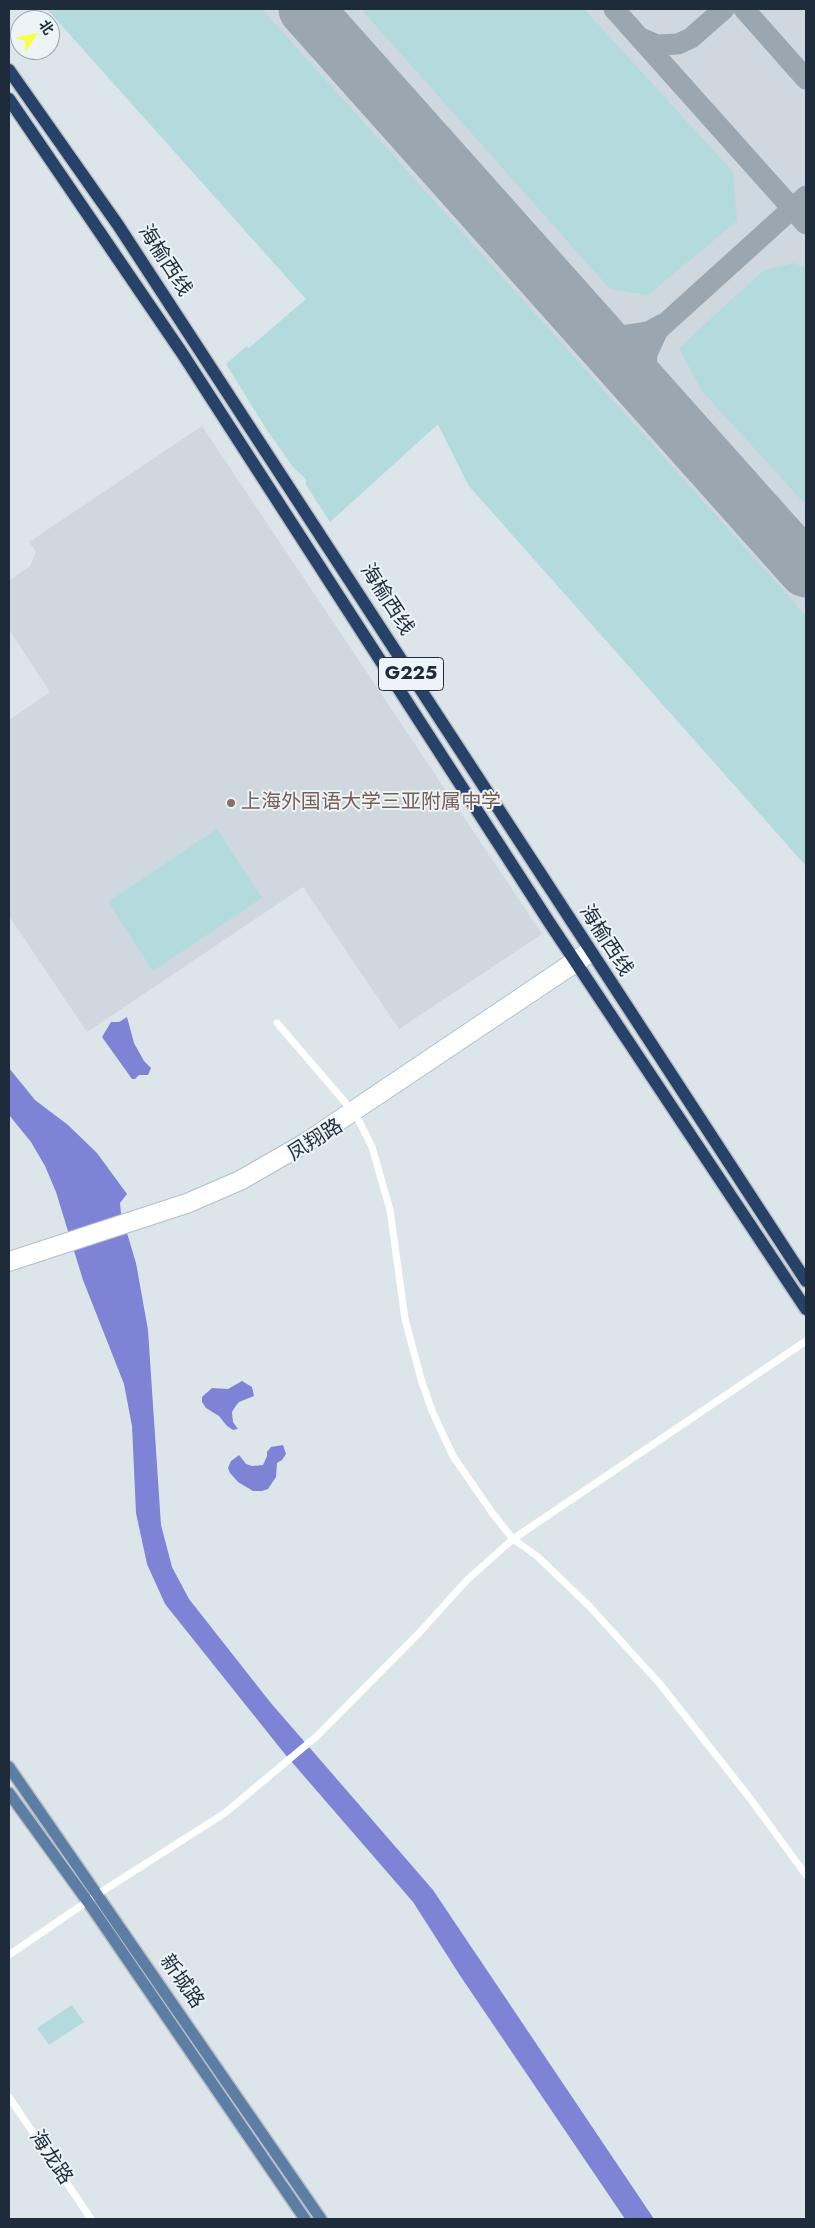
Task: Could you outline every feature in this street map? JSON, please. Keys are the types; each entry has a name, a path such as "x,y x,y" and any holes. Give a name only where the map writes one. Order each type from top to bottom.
{"highway":[{"name":"海榆西线","path":"9,70 124,233 590,952 806,1281"},
{"name":"海榆西线","path":"9,99 187,362 575,961 806,1309"}],"main road":[{"name":"新城路","path":"9,1767 320,2219"},
{"name":"新城路","path":"9,1792 88,1902 305,2219"}],"street":[{"name":"凤翔路","path":"9,1257 67,1242 128,1223 239,1176 353,1112 590,952"},
{"path":"277,1023 353,1112 372,1147 390,1210 405,1319 420,1379 452,1456 493,1514 513,1538 537,1556 589,1606 660,1684 749,1797 806,1875"},
{"name":"凤翔路","path":"9,1266 67,1242"},
{"path":"9,1955 98,1894 225,1813 318,1736 420,1632 466,1580 513,1538 806,1341"},
{"name":"海龙路","path":"9,2097 91,2219"}],"shaded area":[{"path":"262,9 806,616 806,866 469,486 438,424 330,522 306,485 306,479 293,467 267,430 226,364 247,346 249,348 306,299 60,24 60,10 48,10"},
{"path":"361,9 584,9 733,172 737,221 648,295 610,289"},
{"path":"806,9 806,866 469,486 438,424 330,522 306,485 306,479 293,467 267,430 226,364 247,346 249,348 306,299 60,24 60,10 48,10"},
{"path":"794,263 806,268 806,505 701,390 679,348 764,270"},
{"name":"上海外国语大学三亚附属中学","path":"202,426 542,934 399,1029 303,887 87,1032 9,916 9,720 50,692 9,630 9,581 30,566 36,552 29,542"},
{"path":"217,829 262,898 153,971 108,902"},
{"path":"72,2005 84,2022 49,2045 37,2028"}],"water":[{"path":"127,1017 134,1043 144,1061 151,1068 148,1075 139,1075 135,1079 132,1079 102,1037 111,1022 119,1022"},
{"path":"9,1068 35,1100 68,1125 97,1153 127,1194 120,1203 121,1213 136,1263 148,1330 161,1525 172,1567 189,1599 270,1702 433,1890 654,2219 625,2219 461,1977 413,1902 284,1753 165,1604 147,1564 136,1513 132,1426 124,1384 83,1280 56,1192 45,1166 31,1142 9,1115"},
{"path":"242,1381 252,1387 254,1396 239,1402 235,1407 232,1412 233,1422 238,1429 233,1430 219,1416 206,1408 202,1402 202,1397 212,1388 228,1389"},
{"path":"283,1445 286,1454 277,1463 276,1477 268,1489 253,1491 238,1482 230,1473 228,1468 231,1461 239,1455 246,1464 252,1466 263,1465 267,1452 271,1447"}],"taxiway":[{"path":"614,9 806,224"},
{"path":"641,38 657,45 678,44 691,38 724,9"},
{"path":"744,9 806,79"},
{"path":"663,409 650,388 646,371 647,354 658,330 806,196"},
{"path":"579,315 599,330 622,336 648,332 663,324"}],"runway":[{"path":"306,9 806,570"}],"place":[{"name":"上海外国语大学三亚附属中学","path":"231,803"}]}
